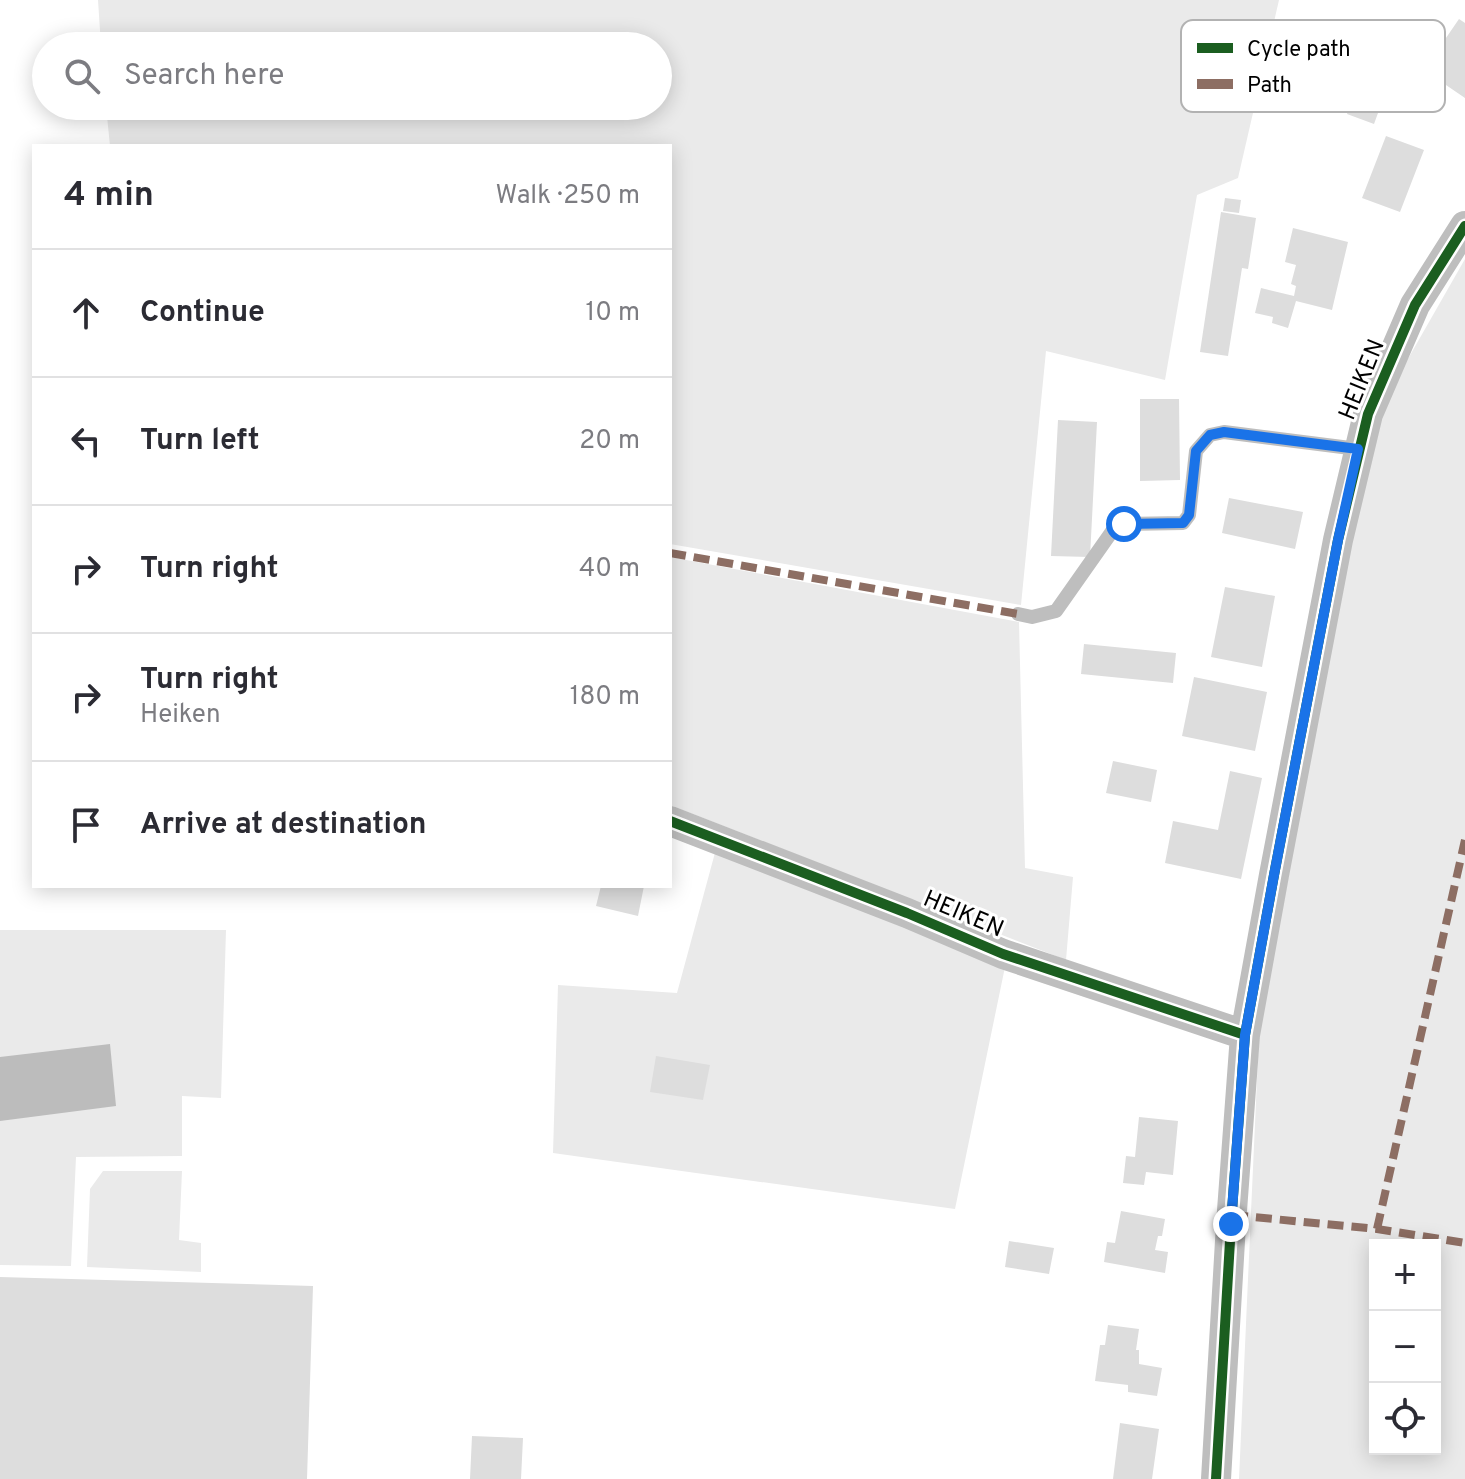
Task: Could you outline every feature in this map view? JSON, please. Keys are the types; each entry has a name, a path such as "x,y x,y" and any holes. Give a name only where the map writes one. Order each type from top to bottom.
{"street":[{"name":"HEIKEN","path":"1216,1479 1245,1035 1338,540 1368,414 1415,305 1465,226"},
{"name":"HEIKEN","path":"672,822 907,913 1003,954 1245,1035"}],"lane":[{"path":"1018,614 1032,617 1056,611 1113,530 1124,524 1183,523 1189,515 1196,451 1210,435 1224,432 1358,449"}],"shaded area":[{"path":"98,0 1279,0 1274,20 1181,20 1181,112 1253,112 1238,178 1197,195 1165,380 1046,351 1021,605 672,544 672,144 110,144 107,120 672,120 672,32 100,32"},
{"path":"1465,259 1465,1479 1239,1479 1259,1035 1373,420"},
{"path":"672,557 1019,622 1025,868 1073,877 1066,960 672,806"},
{"path":"716,849 1005,967 955,1209 553,1153 558,985 677,993"},
{"path":"0,930 226,930 221,1098 182,1096 182,1156 76,1157 71,1266 0,1265"},
{"path":"110,1044 116,1106 0,1121 0,1057"},
{"path":"103,1171 182,1171 179,1240 201,1243 201,1272 87,1267 90,1189"}],"building":[{"path":"1459,19 1465,23 1465,98 1445,84 1445,39"},
{"path":"1348,112 1378,112 1374,124"},
{"path":"1386,136 1424,150 1400,212 1362,198"},
{"path":"1225,198 1241,200 1239,213 1223,211"},
{"path":"1221,212 1256,218 1248,269 1242,268 1228,356 1200,352"},
{"path":"1293,228 1348,242 1332,310 1296,301 1288,328 1272,323 1273,317 1255,313 1261,288 1294,296 1296,286 1291,284 1296,265 1285,262"},
{"path":"1140,399 1179,399 1180,480 1140,481"},
{"path":"1058,420 1097,422 1090,557 1051,556"},
{"path":"1229,498 1303,512 1295,549 1222,533"},
{"path":"1225,587 1275,596 1262,667 1211,657"},
{"path":"1084,644 1176,653 1173,683 1081,674"},
{"path":"1194,677 1267,692 1255,751 1182,736"},
{"path":"1113,761 1157,770 1151,802 1106,793"},
{"path":"1230,771 1262,778 1241,879 1165,863 1173,821 1218,830"},
{"path":"600,888 644,888 638,916 596,906"},
{"path":"656,1056 710,1065 703,1100 650,1092"},
{"path":"1139,1117 1178,1121 1173,1175 1146,1172 1144,1185 1123,1183 1126,1156 1135,1157"},
{"path":"1121,1211 1165,1219 1155,1250 1168,1252 1165,1273 1104,1262 1107,1242 1115,1243"},
{"path":"1009,1241 1054,1248 1049,1274 1005,1267"},
{"path":"0,1277 313,1286 307,1479 0,1479"},
{"path":"1108,1325 1139,1329 1136,1350 1139,1350 1139,1364 1162,1368 1157,1396 1128,1392 1128,1385 1095,1381 1100,1345 1105,1345"},
{"path":"1120,1423 1159,1429 1152,1479 1113,1479"},
{"path":"472,1436 523,1438 521,1479 470,1479"}],"marked path":[{"path":"672,553 1018,614"},
{"path":"1377,1229 1465,840"},
{"path":"1232,1215 1377,1229 1465,1243"}],"cycle path":[{"path":"1216,1479 1245,1035 1338,540 1368,414 1415,305 1465,226"},
{"path":"672,822 907,913 1003,954 1245,1035"}],"route":[{"path":"1124,524 1183,523 1189,515 1196,451 1210,435 1224,432 1358,449 1338,540 1245,1035 1231,1224"}]}
